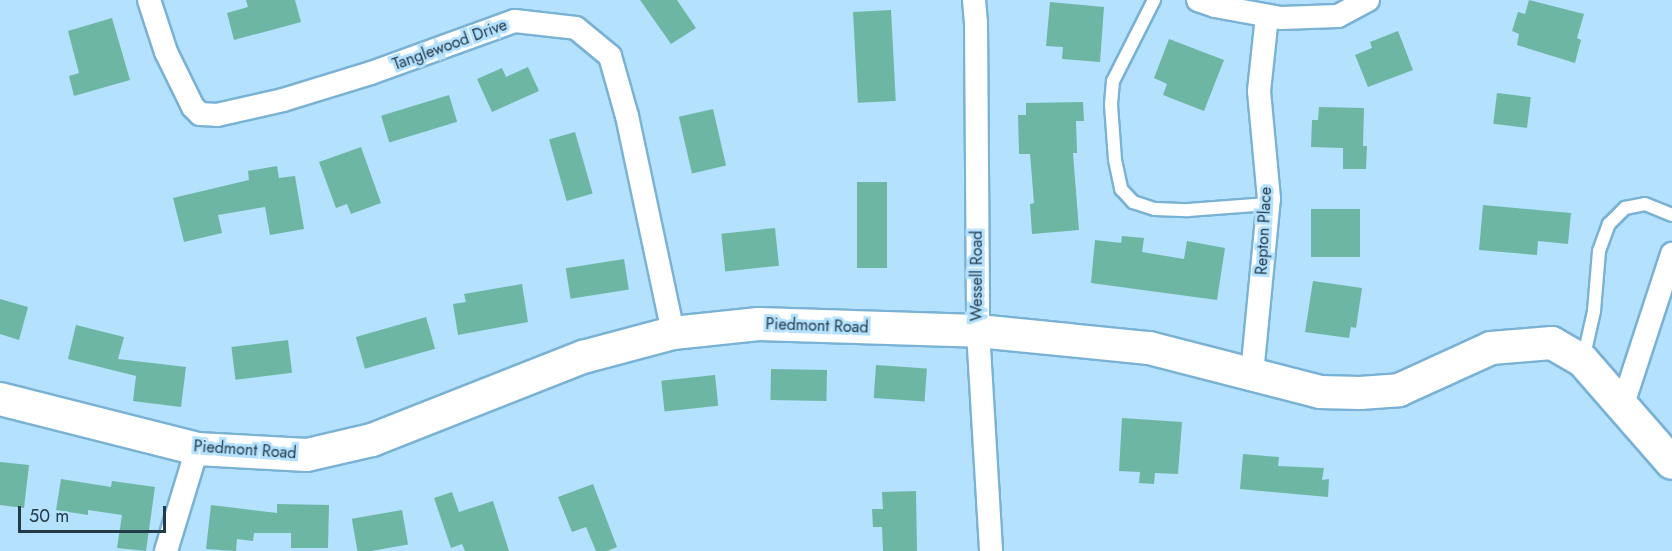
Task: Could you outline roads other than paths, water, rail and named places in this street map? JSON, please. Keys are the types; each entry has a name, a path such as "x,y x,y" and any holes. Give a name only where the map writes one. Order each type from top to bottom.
{"street":[{"name":"Tanglewood Drive","path":"149,0 166,52 193,107 200,114 217,115 283,100 371,73 515,21 576,28 610,56 627,116 673,333"},
{"name":"Wessell Road","path":"974,0 978,331 991,551"},
{"path":"1198,0 1281,18 1338,16 1368,0"},
{"name":"Repton Place","path":"1252,374 1268,204 1259,91 1267,16"},
{"path":"1623,404 1672,254"},
{"name":"Piedmont Road","path":"0,399 197,449 308,455 372,440 583,357 673,333 759,324 978,331 1149,348 1320,392 1360,393 1400,390 1491,348 1552,343 1583,361 1623,404 1672,463"},
{"path":"166,551 197,449"}],"lane":[{"path":"1154,0 1113,81 1111,105 1115,160 1121,189 1133,202 1155,209 1188,210 1268,204"},
{"path":"1583,361 1594,311 1599,251 1609,224 1625,208 1645,204 1672,215"}]}
